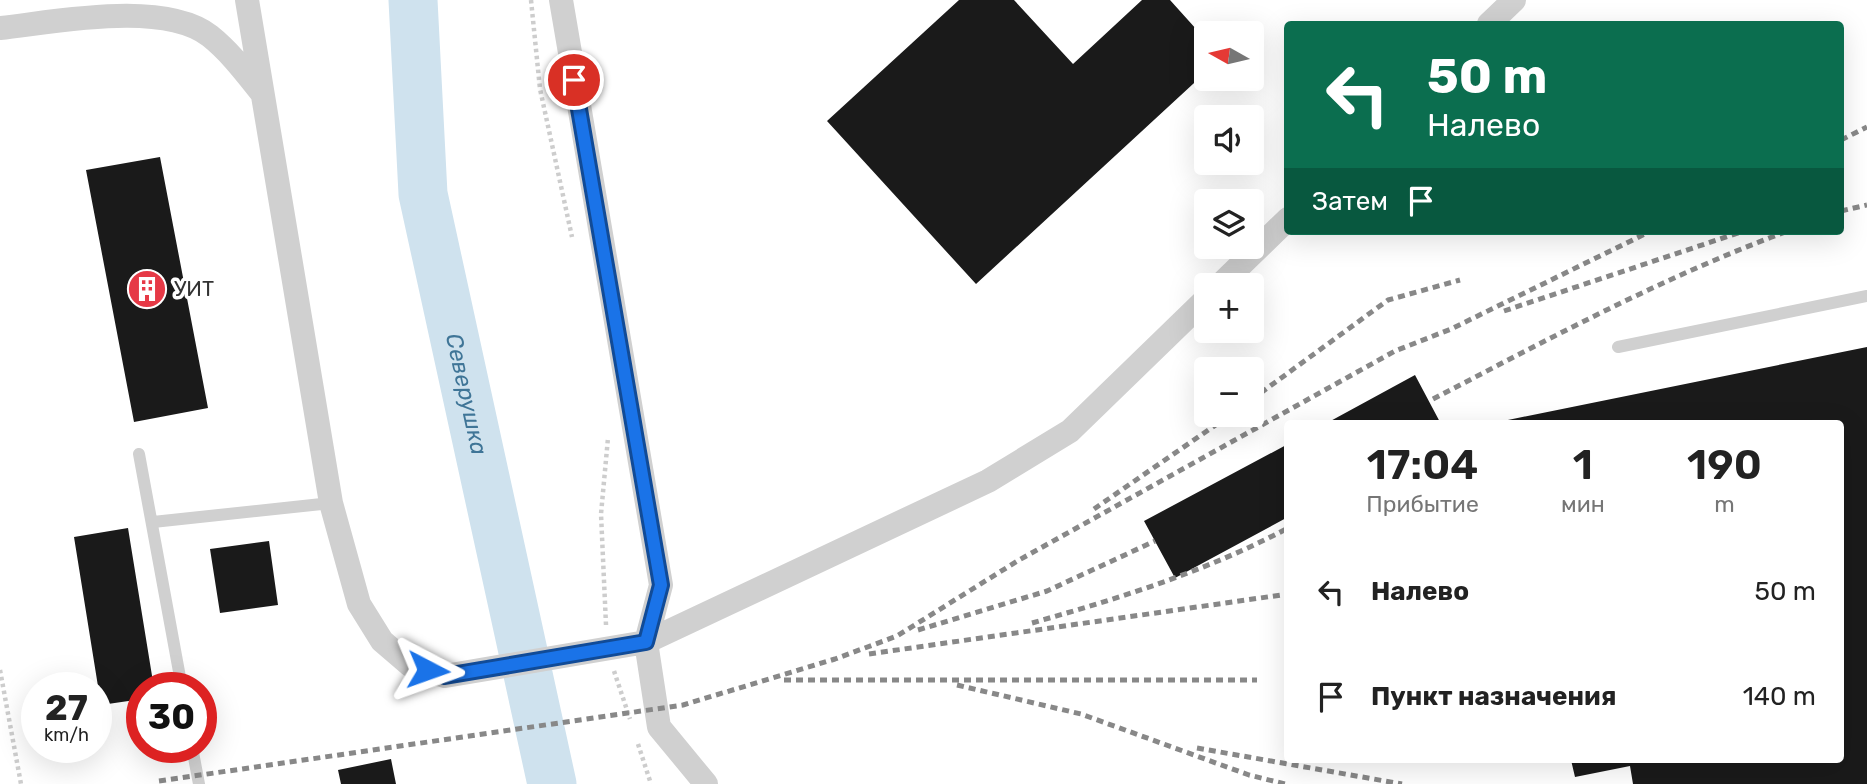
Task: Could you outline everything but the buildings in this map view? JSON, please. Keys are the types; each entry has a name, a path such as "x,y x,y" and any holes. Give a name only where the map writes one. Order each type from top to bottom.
{"street":[{"path":"128,14 161,0"},
{"path":"247,0 331,503 359,604 382,641 410,665 445,676 646,642 988,481 1032,457 1070,431 1194,311"},
{"path":"561,0 661,585 646,642 659,727 706,784"},
{"path":"1492,21 1514,0"},
{"path":"0,28 128,14 176,22 208,34 233,57 261,92"},
{"path":"1232,273 1284,223"}],"lane":[{"path":"1618,347 1867,296"},
{"path":"139,454 179,672"},
{"path":"153,522 331,503"},
{"path":"195,763 199,784"}],"path":[{"path":"531,0 540,89 574,245"},
{"path":"609,430 601,514 602,650 631,724"},
{"path":"0,670 21,784"},
{"path":"635,736 651,784"}],"waterway":[{"name":"Северушка","path":"413,0 423,194 552,784"}],"railway":[{"path":"1844,138 1867,127"},
{"path":"1844,210 1867,205"},
{"path":"159,781 683,705 835,659 897,636 1019,560 1395,351 1451,329 1643,235"},
{"path":"1504,311 1732,235"},
{"path":"1433,399 1652,288 1778,235"},
{"path":"1264,391 1388,300 1460,280"},
{"path":"1094,509 1213,427"},
{"path":"1032,623 1163,582 1284,530"},
{"path":"918,630 1047,591 1155,541"},
{"path":"869,654 1284,595"},
{"path":"784,680 1257,680"},
{"path":"957,685 1081,714 1249,775 1285,784"},
{"path":"1197,748 1402,784"}],"place":[{"name":"УИТ","path":"147,289"}],"route":[{"path":"428,670 445,676 646,642 661,585 574,80"}]}
